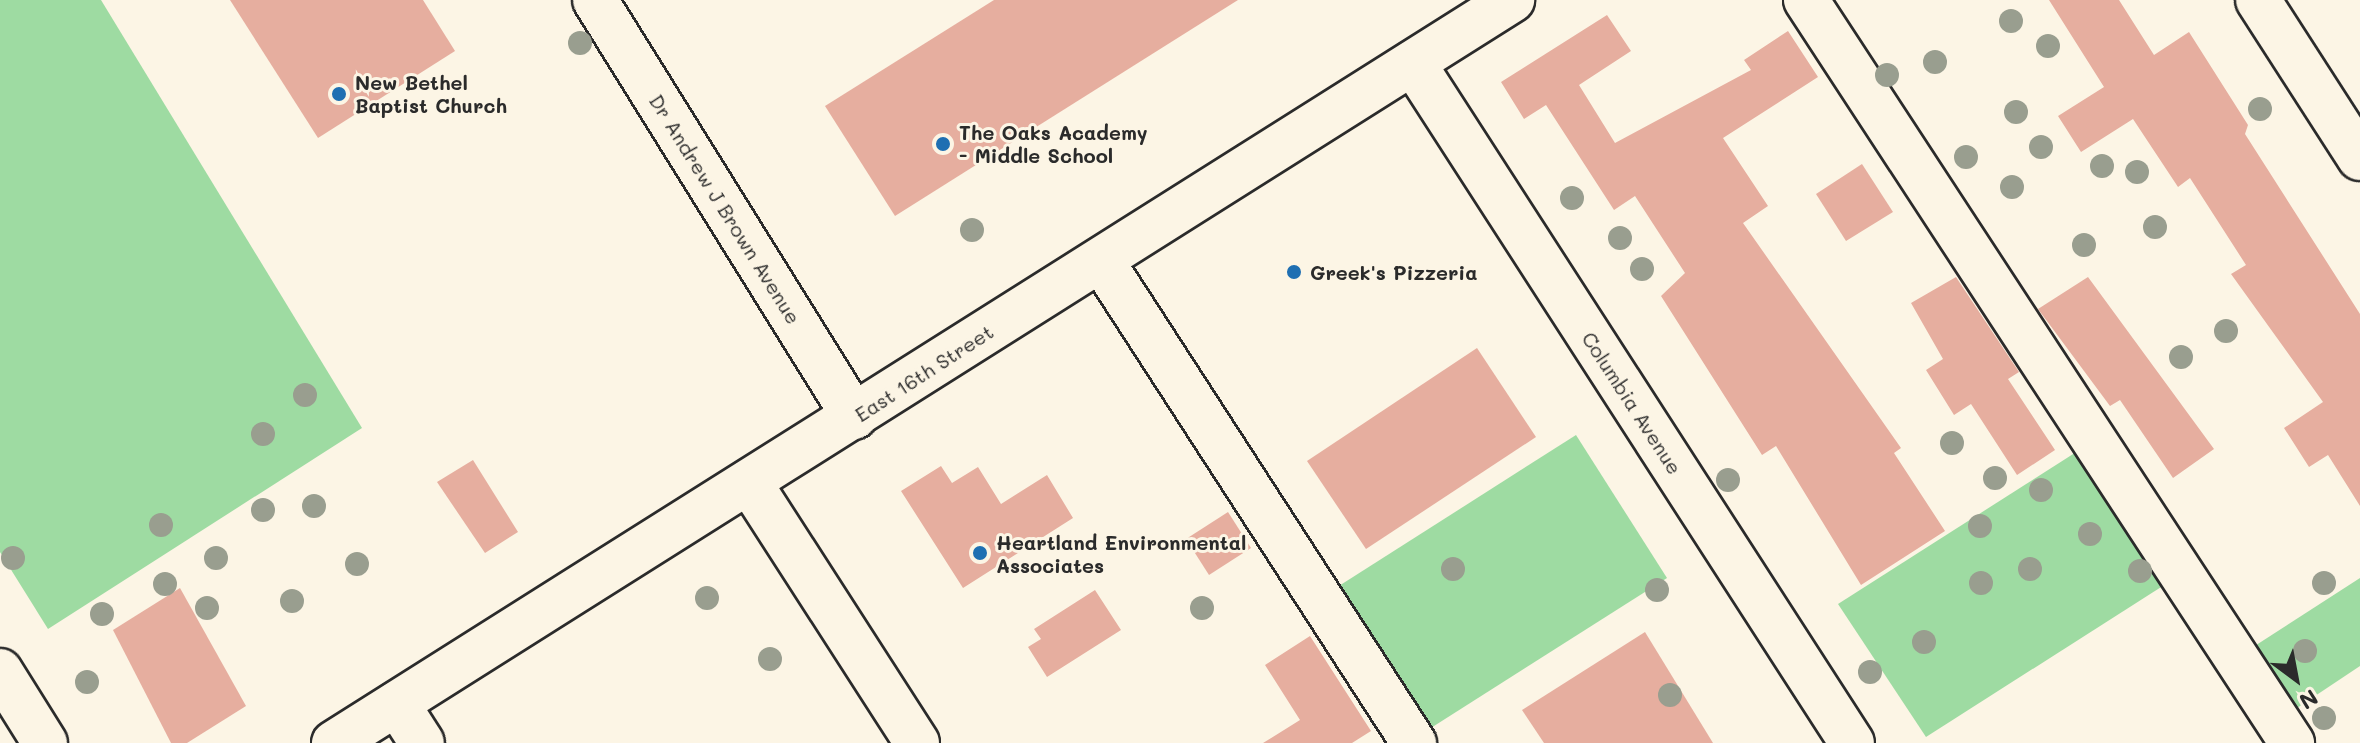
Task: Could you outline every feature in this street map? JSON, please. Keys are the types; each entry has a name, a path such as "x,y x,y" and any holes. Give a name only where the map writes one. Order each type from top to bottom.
{"main road":[{"name":"Dr Andrew J Brown Avenue","path":"595,0 855,417"},
{"name":"East 16th Street","path":"334,743 1512,0"},
{"path":"1806,0 2292,743"},
{"path":"2258,0 2360,158"},
{"name":"Columbia Avenue","path":"1413,63 1852,743"},
{"path":"1101,260 1414,743"},
{"path":"749,482 917,743"},
{"path":"0,671 45,743"},
{"path":"397,704 422,743"}],"green space":[{"path":"0,0 101,0 362,428 48,629 0,552"},
{"path":"1576,435 1667,578 1423,733 1331,591"},
{"path":"2081,449 2169,582 1926,737 1838,604"},
{"path":"2360,578 2360,666 2291,712 2250,649"}],"building":[{"name":"New Bethel Baptist Church","path":"230,0 423,0 455,51 318,138"},
{"name":"The Oaks Academy - Middle School","path":"994,0 1238,0 895,216 825,106"},
{"path":"2049,0 2119,0 2154,55 2189,32 2248,125 2245,134 2360,314 2360,506 2328,455 2309,467 2284,428 2323,402 2231,274 2246,265 2190,178 2178,187 2133,119 2081,152 2058,116 2104,87"},
{"path":"1607,15 1631,51 1579,85 1615,143 1751,70 1744,60 1788,31 1818,77 1723,138 1768,206 1743,223 1901,448 1894,453 1945,531 1861,585 1776,446 1762,455 1661,296 1685,273 1635,196 1614,210 1546,105 1524,119 1501,82"},
{"path":"1862,164 1893,212 1846,241 1816,194"},
{"path":"1956,277 2019,372 2008,379 2055,450 2017,475 1971,404 1954,415 1926,370 1943,359 1911,303"},
{"path":"2088,277 2214,449 2173,478 2120,400 2110,406 2038,309"},
{"path":"1477,348 1536,437 1366,549 1307,461"},
{"path":"473,460 518,532 485,553 437,482"},
{"name":"Heartland Environmental Associates","path":"941,466 952,483 978,467 1001,504 1047,475 1073,518 963,588 901,491"},
{"path":"1228,512 1251,548 1209,575 1186,539"},
{"path":"180,588 246,706 187,743 171,743 113,630"},
{"path":"1095,590 1121,630 1047,677 1028,647 1041,639 1034,629"},
{"path":"1645,632 1713,743 1544,743 1522,710"},
{"path":"1310,636 1371,731 1352,743 1263,743 1300,720 1265,665"}],"place":[{"name":"New Bethel Baptist Church","path":"339,94"},
{"name":"The Oaks Academy - Middle School","path":"943,144"},
{"name":"Greek's Pizzeria","path":"1294,272"},
{"name":"Heartland Environmental Associates","path":"980,553"}]}
